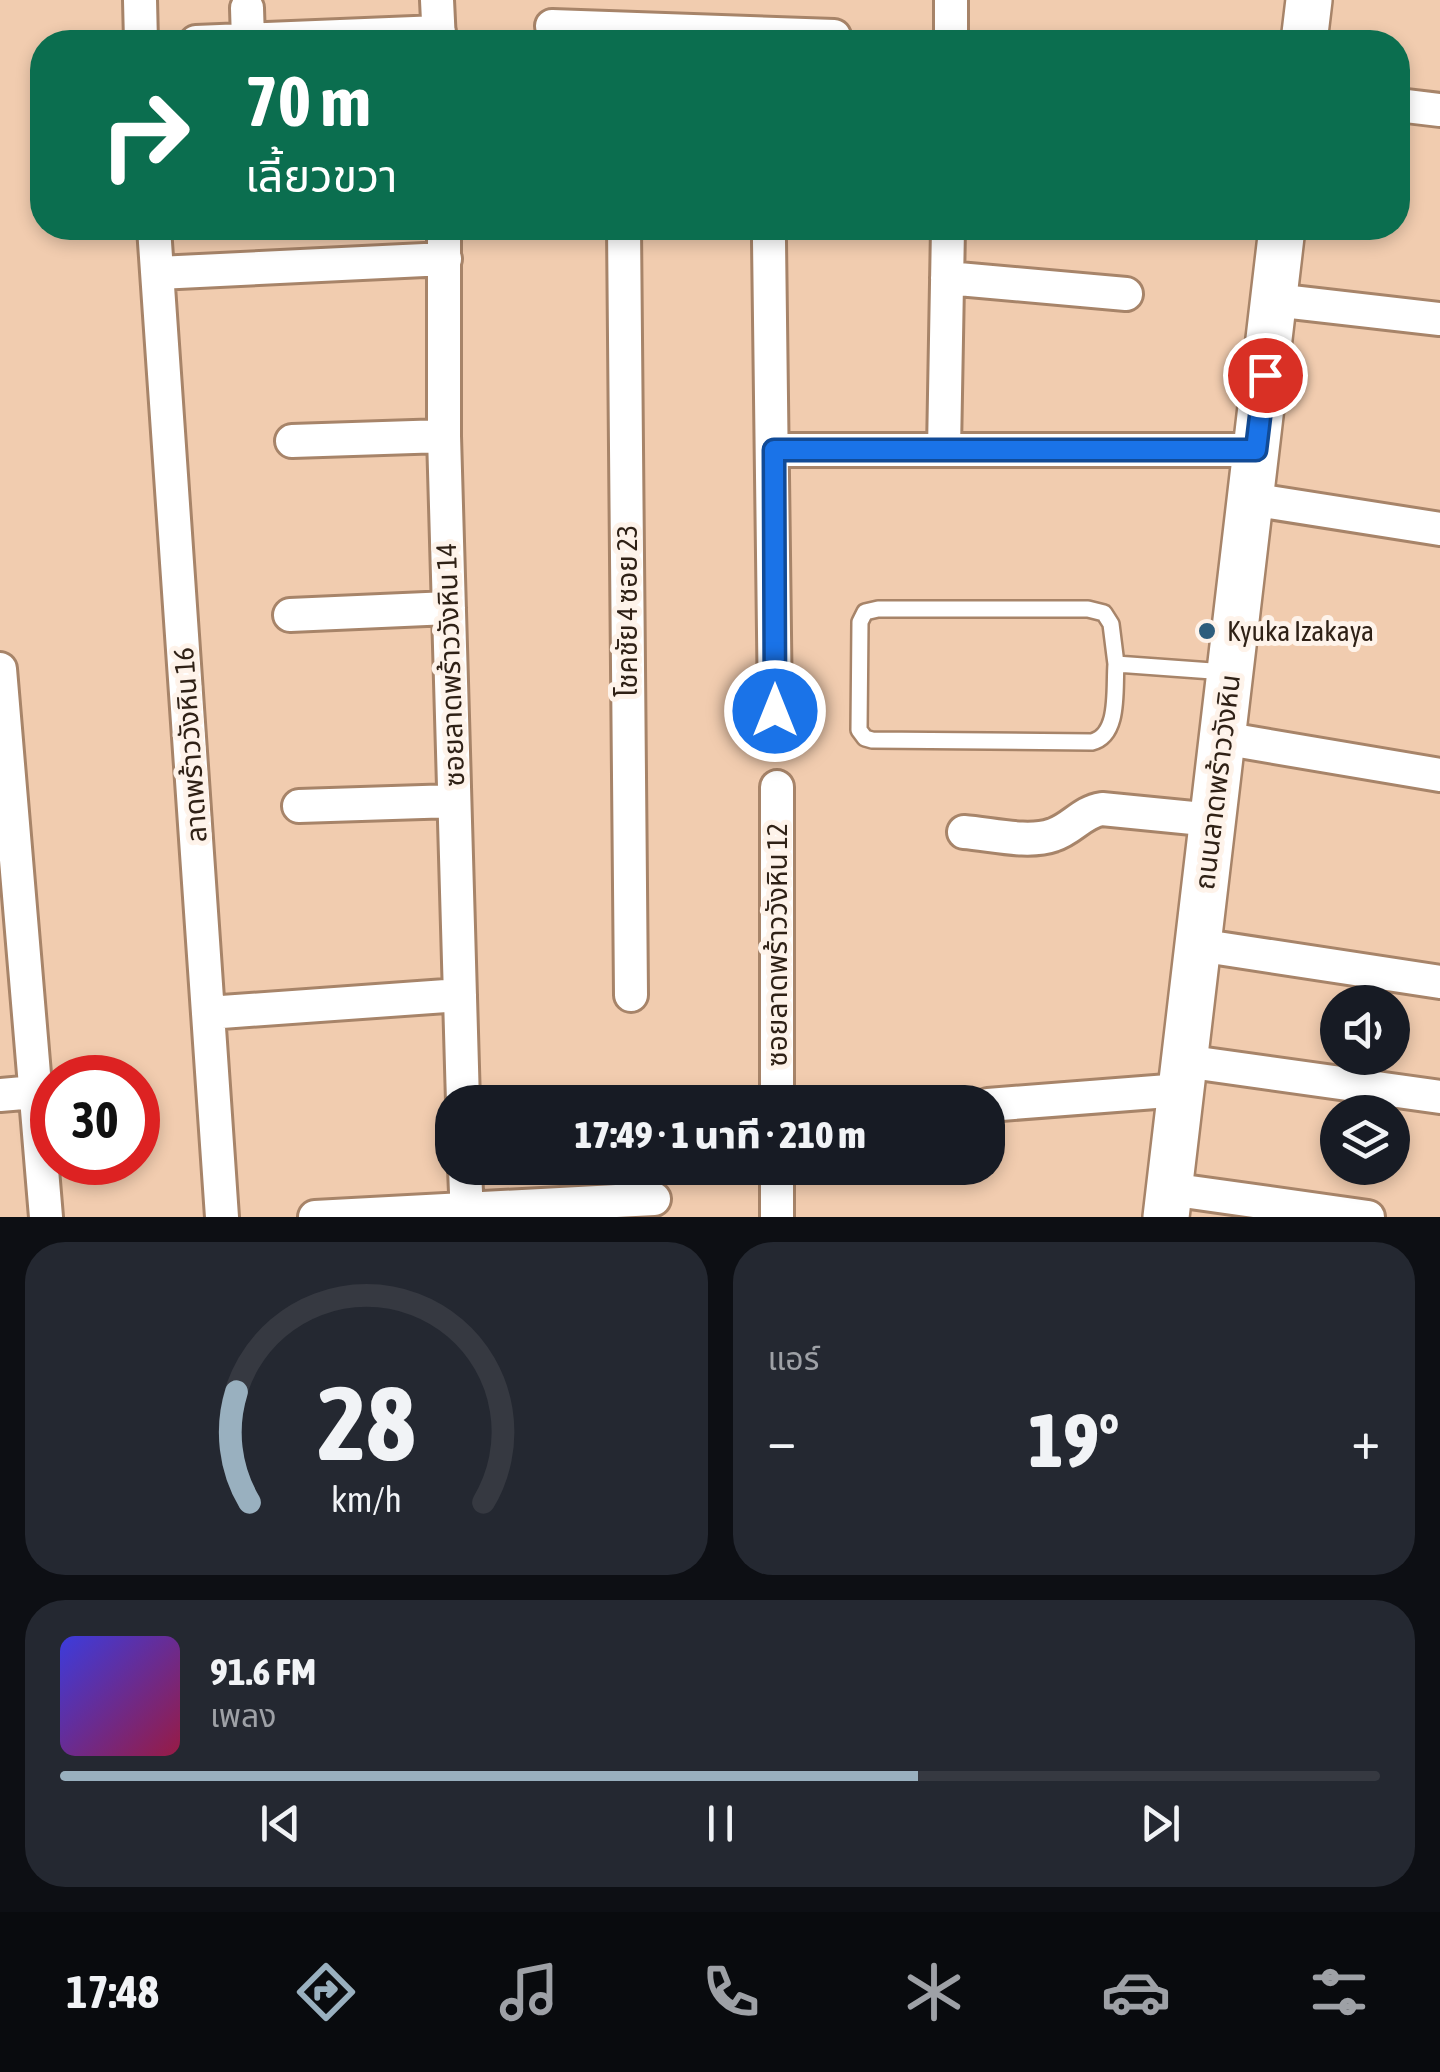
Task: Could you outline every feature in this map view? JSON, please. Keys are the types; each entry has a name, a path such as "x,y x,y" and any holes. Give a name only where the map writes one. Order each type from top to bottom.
{"main road":[{"path":"1305,30 1309,0"},
{"name":"ถนนลาดพร้าววังหิน","path":"1167,1203 1281,240"}],"street":[{"path":"140,0 141,30"},
{"path":"951,0 951,30"},
{"path":"552,23 704,30"},
{"path":"247,24 438,25"},
{"path":"1410,106 1440,110"},
{"name":"ลาดพร้าววังหิน 16","path":"155,240 222,1217"},
{"name":"โชคชัย 4 ซอย 23","path":"624,240 631,996"},
{"path":"944,450 948,240"},
{"path":"769,241 775,711"},
{"path":"158,273 444,243"},
{"name":"ซอยลาดพร้าววังหิน 14","path":"444,243 444,436 463,1085"},
{"path":"947,278 1126,294"},
{"path":"1274,300 1440,319"},
{"path":"292,441 444,436"},
{"path":"774,450 1256,450"},
{"path":"1250,500 1440,529"},
{"path":"290,615 449,608"},
{"path":"0,669 13,979 30,1066"},
{"path":"1222,738 1440,775"},
{"name":"ซอยลาดพร้าววังหิน 12","path":"777,787 777,1085"},
{"path":"299,806 454,801"},
{"path":"964,832 1040,839 1057,834 1088,811 1102,809 1212,820"},
{"path":"1198,946 1440,982"},
{"path":"208,1013 460,995"},
{"path":"1005,1102 1182,1075 1440,1097"},
{"path":"0,1095 30,1092"},
{"path":"43,1185 46,1217"},
{"path":"466,1185 467,1214"},
{"path":"777,1185 777,1217"},
{"path":"315,1217 467,1214 654,1199"},
{"path":"1167,1203 1361,1216"}],"lane":[{"path":"1088,609 1104,613 1111,624 1116,664 1110,729 1102,740 872,740 859,730 860,622 866,612 1088,609"},
{"path":"1116,664 1230,672"}],"place":[{"name":"Kyuka Izakaya","path":"1207,631"}],"route":[{"path":"775,711 774,450 1256,450 1265,375"}]}
